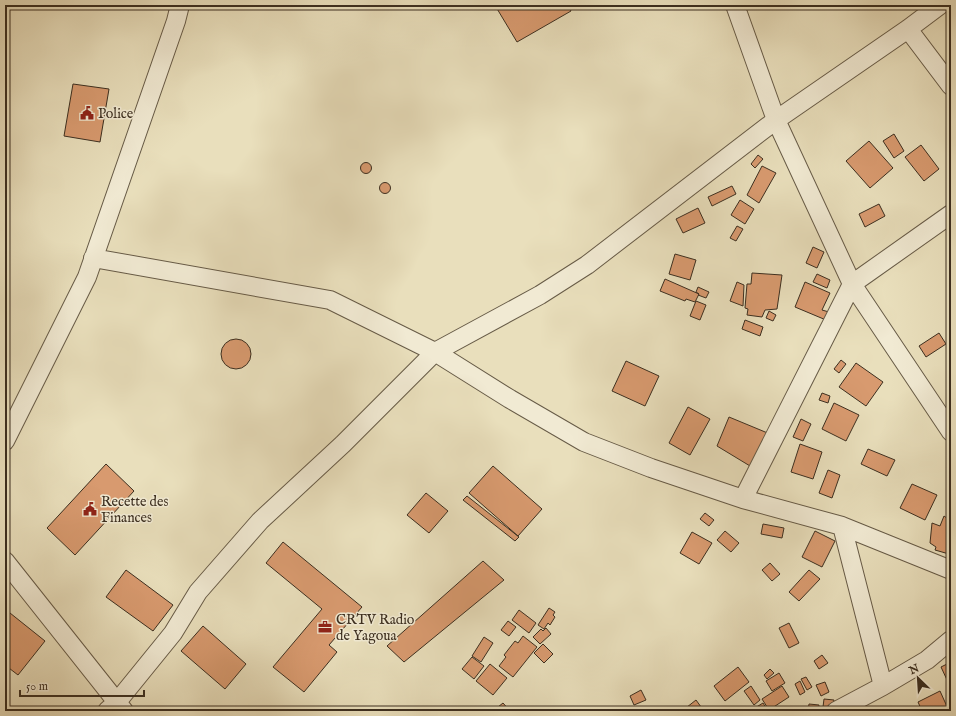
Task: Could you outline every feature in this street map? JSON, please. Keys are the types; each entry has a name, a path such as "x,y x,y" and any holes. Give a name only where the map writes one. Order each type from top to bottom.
{"street":[{"path":"5,441 87,277 176,21 180,5"},
{"path":"735,5 776,120 852,284 951,432"},
{"path":"5,561 116,708 173,633 198,592 260,521 343,444 435,352 540,295 587,265 776,120 908,29 940,5"},
{"path":"908,29 951,86"},
{"path":"743,499 852,284 951,214"},
{"path":"93,258 330,300 435,352 510,400 584,442 651,468 743,499 842,526 951,570"},
{"path":"842,526 883,686"},
{"path":"836,711 861,705 883,686 927,660 951,640"}],"building":[{"path":"499,5 568,5 571,11 517,42 496,7"},
{"name":"Police","path":"73,84 109,89 100,142 64,136"},
{"path":"894,134 904,151 894,158 883,141"},
{"path":"869,141 893,168 870,188 846,161"},
{"path":"921,145 939,169 924,181 905,157"},
{"path":"758,155 763,159 755,168 751,164"},
{"path":"366,162 370,164 372,168 370,172 366,174 362,172 360,168 362,164"},
{"path":"762,166 776,173 759,203 747,195"},
{"path":"385,182 389,184 391,188 389,192 385,194 381,192 379,188 381,184"},
{"path":"732,186 736,194 712,206 708,197"},
{"path":"740,200 754,209 745,224 731,215"},
{"path":"879,204 885,216 865,227 859,214"},
{"path":"698,208 705,223 683,233 676,219"},
{"path":"737,226 743,229 736,241 730,238"},
{"path":"813,247 824,252 817,268 806,263"},
{"path":"675,254 696,260 690,280 669,274"},
{"path":"951,268 951,282 949,281 947,272"},
{"path":"752,273 782,275 777,309 765,310 762,317 747,315 748,309 745,308 747,284 751,284"},
{"path":"817,274 830,280 827,288 813,282"},
{"path":"665,279 699,294 695,302 686,299 685,301 660,291"},
{"path":"737,282 744,285 743,306 730,301"},
{"path":"805,282 830,293 822,310 829,312 826,320 795,307"},
{"path":"698,287 709,292 706,298 698,295 699,294 696,292"},
{"path":"696,301 706,305 700,320 690,316"},
{"path":"769,311 776,315 773,321 766,318"},
{"path":"745,320 763,327 760,336 742,329"},
{"path":"939,333 946,344 926,357 919,346"},
{"path":"236,339 247,343 251,354 247,365 236,369 225,365 221,354 225,343"},
{"path":"841,360 846,364 839,373 834,369"},
{"path":"626,361 659,376 645,406 612,391"},
{"path":"856,363 883,382 866,406 839,387"},
{"path":"822,393 830,396 828,403 819,400"},
{"path":"834,403 859,415 846,441 822,429"},
{"path":"688,407 710,419 690,455 669,443"},
{"path":"729,417 770,434 755,469 717,446"},
{"path":"801,419 811,424 803,441 793,437"},
{"path":"800,444 822,452 813,479 791,472"},
{"path":"868,449 895,460 887,476 861,464"},
{"name":"Recette des Finances","path":"106,464 134,491 75,555 47,528"},
{"path":"493,466 542,509 518,536 469,493"},
{"path":"828,470 840,475 832,498 819,493"},
{"path":"912,484 937,495 925,520 900,508"},
{"path":"426,493 448,511 429,533 407,515"},
{"path":"467,496 519,537 515,541 463,500"},
{"path":"705,513 714,520 709,526 700,519"},
{"path":"944,516 951,521 951,549 949,554 935,550 936,547 930,543 932,523 940,526"},
{"path":"763,524 784,528 782,538 761,534"},
{"path":"725,531 739,543 731,552 717,540"},
{"path":"815,531 835,541 822,567 802,557"},
{"path":"692,532 712,543 699,564 680,553"},
{"name":"CRTV Radio de Yagoua","path":"283,542 362,607 329,645 337,652 304,692 273,667 322,609 266,563"},
{"path":"483,561 504,580 404,662 387,646"},
{"path":"770,563 780,574 772,581 762,570"},
{"path":"126,570 173,605 153,631 106,597"},
{"path":"809,570 820,579 799,601 789,592"},
{"path":"549,608 555,612 553,615 555,617 550,625 548,623 544,629 538,625"},
{"path":"5,609 45,641 18,675 5,665"},
{"path":"519,610 536,623 529,633 512,620"},
{"path":"508,621 516,627 509,636 501,630"},
{"path":"789,623 799,643 789,648 779,628"},
{"path":"203,626 246,664 225,689 181,651"},
{"path":"546,628 551,634 540,644 533,637 541,629 543,631"},
{"path":"523,636 537,647 513,677 499,666 506,657 504,655 515,641 518,643"},
{"path":"484,637 493,643 481,662 472,656"},
{"path":"543,644 553,654 544,663 534,653"},
{"path":"822,655 828,663 819,669 814,661"},
{"path":"472,657 484,666 474,679 462,669"},
{"path":"951,662 951,681 948,682 941,667"},
{"path":"490,664 507,678 493,695 476,681"},
{"path":"738,667 749,682 725,701 714,686"},
{"path":"770,669 774,673 767,679 764,675"},
{"path":"779,673 785,683 772,691 766,681"},
{"path":"806,677 812,687 807,690 801,679"},
{"path":"800,681 805,692 800,695 795,684"},
{"path":"825,682 829,692 821,696 816,685"},
{"path":"751,686 760,700 754,705 744,691"},
{"path":"782,686 789,697 769,710 762,699"},
{"path":"641,690 646,700 634,705 630,696"},
{"path":"940,691 949,711 922,711 918,702"},
{"path":"824,699 834,700 833,708 823,707"},
{"path":"696,700 704,711 682,711"},
{"path":"503,703 510,711 493,711"},
{"path":"763,703 768,711 750,711"},
{"path":"809,704 819,705 818,711 808,711"}],"place":[{"name":"Police","path":"87,113"},
{"name":"Recette des Finances","path":"90,509"},
{"name":"CRTV Radio de Yagoua","path":"325,627"}]}
